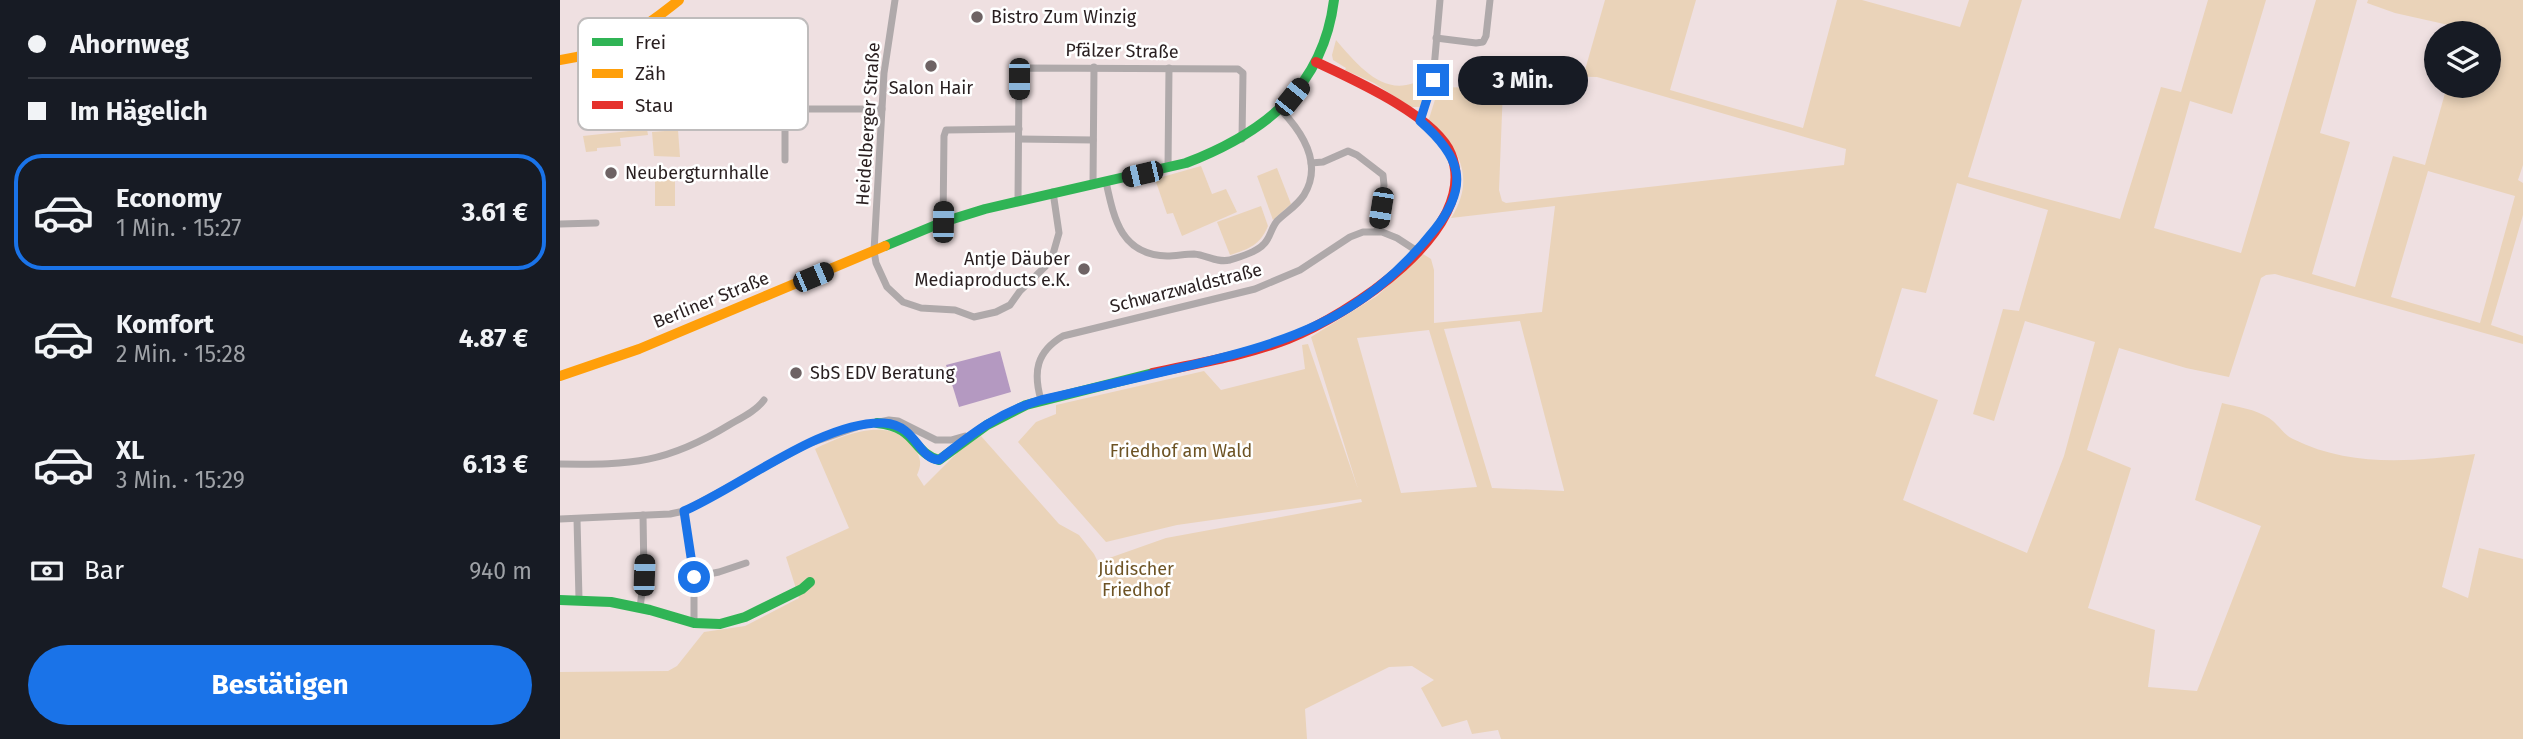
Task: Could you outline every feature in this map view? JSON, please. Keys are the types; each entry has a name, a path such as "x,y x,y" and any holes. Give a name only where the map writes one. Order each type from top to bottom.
{"street":[{"path":"655,18 679,0"},
{"name":"Heidelberger Straße","path":"874,251 886,57 895,0"},
{"name":"Berliner Straße","path":"560,376 639,349 943,222 1018,200 1167,168 1210,155 1242,139 1281,110 1303,83 1316,62 1330,27 1334,0"},
{"path":"1420,121 1433,80 1440,0"},
{"path":"1436,38 1483,42 1486,37 1490,0"},
{"path":"560,60 578,57"},
{"path":"560,519 684,511 808,444 843,431 877,423 898,421 928,437 943,441 958,439 1016,408 1041,400 1262,348 1299,334 1356,304 1387,280 1417,251 1447,212 1456,188 1454,161 1446,144 1420,121 1367,86 1316,62"},
{"path":"1093,184 1094,67"},
{"name":"Pfälzer Straße","path":"1018,200 1019,74 1024,68 1229,68 1242,71 1242,139"},
{"path":"1167,168 1169,68"},
{"path":"808,110 882,109"},
{"path":"1107,182 1113,215 1120,230 1136,247 1158,255 1194,254 1219,261 1241,256 1262,246 1273,227 1305,193 1311,163 1303,136 1281,110"},
{"path":"943,222 946,130 1019,129"},
{"path":"785,130 785,160"},
{"path":"1018,139 1093,140"},
{"path":"1311,163 1323,162 1348,151 1380,171 1384,185 1377,231 1397,238 1417,251"},
{"path":"874,251 876,263 887,287 903,302 921,308 955,310 974,317 996,313 1010,305 1020,291 1051,261 1059,233 1053,192"},
{"path":"560,224 596,223"},
{"name":"Schwarzwaldstraße","path":"1041,400 1036,379 1040,359 1048,346 1063,336 1249,291 1300,270 1357,234 1377,231"},
{"path":"560,464 640,462 659,458 704,441 764,400"},
{"path":"877,423 902,428 913,436 927,455 939,460 975,431"},
{"path":"684,511 694,577 694,623"},
{"path":"640,608 645,567 643,515"},
{"path":"578,519 579,599"},
{"path":"694,577 746,563"},
{"path":"560,600 579,599 640,608 694,623 720,624 734,621 792,594 810,582"}],"green space":[{"path":"1605,0 1696,0 1670,90 1803,128 1837,0 1862,0 1960,27 1969,0 2022,0 1968,177 2120,219 2161,87 2181,92 2208,0 2266,0 2232,114 2190,101 2154,228 2241,253 2316,0 2357,0 2320,133 2350,142 2312,274 2355,287 2393,156 2425,165 2444,98 2501,98 2501,21 2431,21 2395,13 2367,3 2368,0 2523,0 2523,165 2518,180 2523,183 2523,215 2491,325 2523,336 2523,344 2275,274 2266,275 2261,278 2229,377 2186,368 2119,348 2087,450 2131,468 2088,608 2155,630 2148,687 2197,691 2261,526 2195,500 2222,403 2258,412 2272,420 2293,439 2337,455 2406,460 2475,454 2442,587 2468,598 2479,548 2523,559 2523,739 1501,739 1498,730 1472,734 1467,720 1442,727 1421,688 1434,680 1412,666 1389,667 1305,709 1307,739 560,739 560,672 668,671 677,666 704,632 745,626 799,598 786,557 849,528 815,449 852,434 878,430 891,431 902,436 919,456 917,475 924,486 961,449 981,436 1059,524 1079,535 1098,562 1166,538 1362,502 1361,499 1177,525 1106,542 1018,442 1036,422 1056,414 1056,405 1204,371 1221,390 1305,369 1302,345 1308,344 1358,489 1311,337 1377,296 1423,254 1431,259 1434,270 1434,323 1542,312 1555,206 1451,218 1459,204 1462,190 1461,165 1449,142 1428,122 1441,87 1484,88 1512,75 1514,70 1585,70","holes":["1510,77 1597,77 1846,149 1844,165 1506,203 1502,201 1499,190 1503,88","2428,171 2515,196 2480,323 2391,297","1957,183 2048,210 2019,311 2003,309 1973,414 1994,421 2025,321 2095,342 2064,456 2027,553 1903,500 1938,400 1875,376 1902,288 1926,293","1520,321 1564,491 1492,488 1444,329","1429,330 1477,487 1401,493 1357,338"]},
{"path":"1336,40 1365,71 1388,84 1401,86 1414,83 1428,75 1421,107 1411,107 1374,83 1345,70 1346,68 1333,60"},
{"path":"638,130 647,130 648,135 620,138 621,146 586,152 583,136"},
{"path":"678,130 680,157 654,156 652,132"},
{"path":"1201,166 1212,194 1226,189 1237,212 1182,236 1173,213 1167,214 1155,179"},
{"path":"1277,168 1291,204 1273,220 1257,176"},
{"path":"655,171 675,171 675,206 655,206"},
{"path":"1261,206 1268,226 1265,232 1253,245 1230,255 1217,222"}],"shaded area":[{"path":"1000,351 1011,392 959,407 946,365"}],"traffic: fast":[{"path":"885,246 943,222 985,209 1186,163 1240,137 1285,103 1303,82 1328,31 1334,0"},
{"path":"877,423 900,429 923,451 939,460 987,425 1026,405 1153,373"},
{"path":"560,600 611,602 694,623 720,624 745,617 802,589 810,582"}],"traffic: slow":[{"path":"656,18 679,0"},
{"path":"560,60 578,57"},
{"path":"560,376 639,349 885,246"}],"traffic: jam":[{"path":"1153,373 1255,350 1313,328 1373,291 1403,267 1428,240 1447,212 1455,183 1451,154 1442,140 1429,126 1391,100 1316,62"}],"place":[{"name":"Bistro Zum Winzig","path":"977,17"},
{"name":"Salon Hair","path":"931,66"},
{"name":"Neubergturnhalle","path":"611,173"},
{"name":"Antje Däuber Mediaproducts e.K.","path":"1084,269"},
{"name":"SbS EDV Beratung","path":"796,373"}],"route":[{"path":"694,577 684,511 820,439 860,426 887,423 907,431 927,455 939,460 975,431 1016,408 1262,348 1299,334 1356,304 1387,280 1417,251 1440,223 1453,199 1457,178 1451,153 1446,144 1420,121 1433,80"}],"park label":[{"name":"Friedhof am Wald","path":"1181,451"},
{"name":"Jüdischer Friedhof","path":"1136,579"}]}
